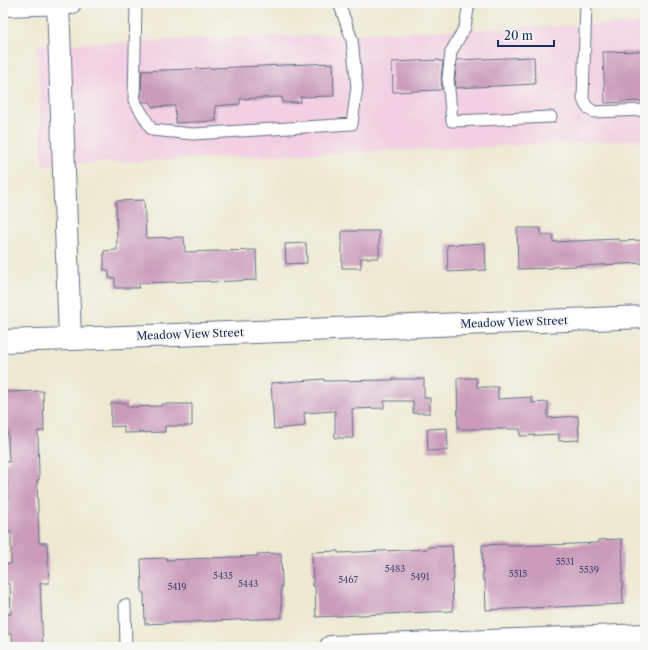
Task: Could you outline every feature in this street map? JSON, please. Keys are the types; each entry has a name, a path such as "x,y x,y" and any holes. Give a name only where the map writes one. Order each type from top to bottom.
{"street":[{"path":"58,3 70,339"},
{"path":"3,6 70,3"},
{"name":"Meadow View Street","path":"3,341 645,318"},
{"path":"331,647 645,635"}],"lane":[{"path":"136,3 134,100 152,130 193,134 352,124 357,87 352,40 339,3"},
{"path":"469,3 465,27 451,52 448,78 452,120 550,117"},
{"path":"586,3 583,99 586,106 594,112 645,110"},
{"path":"125,605 126,647"}],"shaded area":[{"path":"645,23 645,140 43,165 37,45"}],"building":[{"path":"645,51 645,101 605,103 603,52"},
{"path":"534,57 535,84 456,88 455,79 457,60"},
{"path":"443,61 441,78 442,89 393,92 392,62"},
{"path":"333,63 334,96 300,97 301,102 283,103 282,97 240,99 240,104 215,106 216,121 176,123 175,106 152,107 151,102 143,102 141,99 142,71"},
{"path":"144,200 146,238 184,237 185,252 256,250 257,280 139,283 139,288 115,288 115,278 109,278 109,270 104,270 104,251 117,250 116,201"},
{"path":"517,228 541,228 541,235 553,235 553,242 619,239 620,241 645,240 645,263 518,269"},
{"path":"342,231 379,231 379,258 361,258 361,268 342,268"},
{"path":"306,243 307,263 286,264 285,244"},
{"path":"485,243 486,270 448,272 447,245"},
{"path":"457,378 477,378 477,387 498,387 498,399 532,397 532,403 548,402 548,418 578,416 579,440 559,441 559,434 520,436 520,429 458,429"},
{"path":"324,379 324,381 424,379 424,398 430,398 430,413 413,413 413,401 384,401 384,408 352,409 353,438 335,438 335,411 304,413 305,426 274,429 271,383"},
{"path":"43,391 44,431 38,431 39,480 37,480 39,543 47,543 49,583 40,583 43,647 13,647 12,634 3,634 3,615 11,614 10,584 3,584 3,564 11,564 11,532 3,532 3,513 8,513 7,481 3,481 3,462 9,462 7,412 3,412 3,392"},
{"path":"111,403 127,403 127,407 162,406 162,404 192,404 192,426 165,426 165,432 124,433 124,426 111,427"},
{"path":"447,428 448,450 428,451 427,429"},
{"path":"622,539 623,604 486,610 482,545 508,544 508,546 576,544 598,543 598,540"},
{"path":"452,546 454,580 452,580 453,611 316,617 312,552 338,551 338,553 428,549 428,547"},
{"path":"281,553 282,618 145,624 141,559 167,558 167,560 257,556 257,554"}]}
